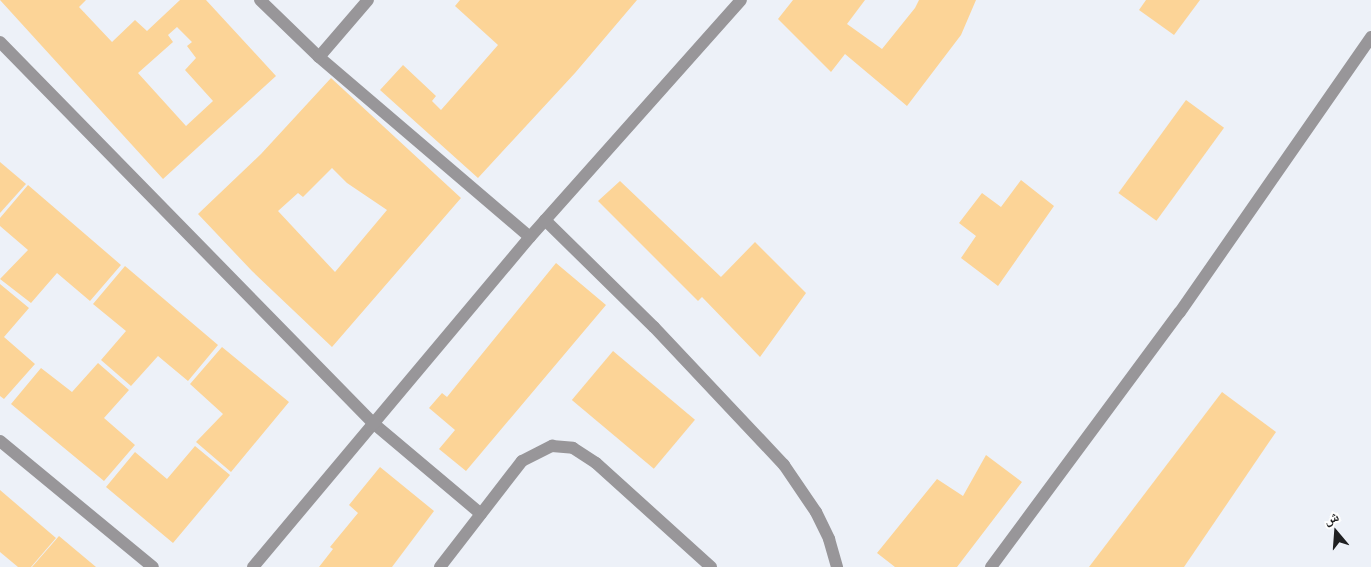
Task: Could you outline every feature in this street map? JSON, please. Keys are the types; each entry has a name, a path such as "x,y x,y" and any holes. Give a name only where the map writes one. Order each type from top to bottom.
{"street":[{"path":"260,0 319,57 530,237"},
{"path":"319,57 368,0"},
{"path":"253,567 530,237 741,0"},
{"path":"991,567 1180,312 1371,37"},
{"path":"0,42 373,423 481,514"},
{"path":"545,220 654,327 784,465 816,512 829,539 837,567"},
{"path":"0,441 153,567"},
{"path":"440,567 522,461 552,446 573,448 596,463 711,567"}],"building":[{"path":"0,0 86,0 79,7 112,42 135,20 147,31 180,0 206,0 276,76 163,179","holes":["177,27 192,42 187,46 196,58 185,70 213,101 186,126 138,73 173,42 168,35"]},
{"path":"460,0 637,0 575,73 478,178 380,90 403,65 436,96 432,101 441,110 498,45 455,6"},
{"path":"793,0 865,0 847,24 882,49 915,8 919,0 976,0 961,35 907,106 845,54 831,72 778,19"},
{"path":"1146,0 1200,0 1174,35 1139,10"},
{"path":"331,78 461,198 332,347 252,271 198,214 261,154","holes":["332,168 347,183 387,210 335,272 278,211 298,193 303,197"]},
{"path":"1186,100 1224,128 1156,221 1118,193"},
{"path":"0,162 26,184 0,213"},
{"path":"1021,180 1054,206 998,286 961,258 976,236 959,223 982,193 1001,207"},
{"path":"620,181 721,277 755,242 806,293 760,357 702,297 698,301 598,201"},
{"path":"28,185 121,265 90,301 57,273 31,303 0,279 28,250 0,226 0,218"},
{"path":"556,263 606,305 466,471 439,449 455,430 429,408 442,393 447,397"},
{"path":"125,266 218,345 188,381 158,356 131,386 101,360 126,331 93,304"},
{"path":"0,284 29,308 4,337 35,364 4,399 0,396"},
{"path":"222,347 289,402 231,472 196,442 223,414 190,384"},
{"path":"613,351 695,420 654,469 572,400"},
{"path":"98,363 129,390 104,418 135,445 104,481 11,404 41,368 72,392"},
{"path":"1222,392 1276,432 1184,567 1089,567"},
{"path":"195,446 230,475 173,543 106,487 135,452 167,479"},
{"path":"986,455 1022,482 957,567 895,567 877,553 937,479 963,496"},
{"path":"380,467 434,511 392,567 319,567 333,549 330,547 358,513 349,505"},
{"path":"0,490 56,538 31,567 18,567 0,552"},
{"path":"59,536 96,567 32,567"}]}
